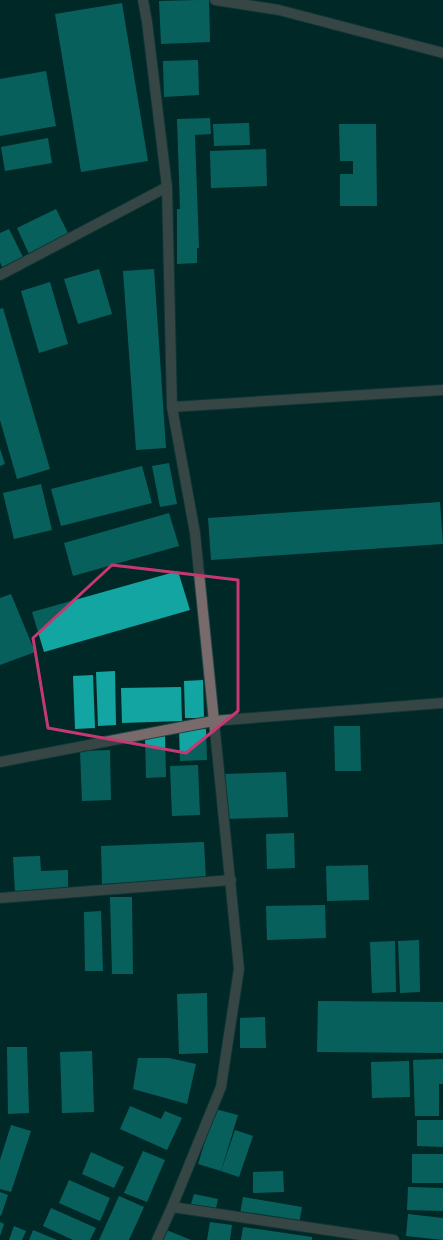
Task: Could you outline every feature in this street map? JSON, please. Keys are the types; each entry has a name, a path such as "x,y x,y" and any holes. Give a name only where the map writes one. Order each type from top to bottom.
{"street":[{"path":"143,0 167,187 172,407 195,533 239,970 221,1087 157,1240"},
{"path":"215,0 279,10 443,53"},
{"path":"0,275 167,187"},
{"path":"172,407 443,390"},
{"path":"0,762 213,721 443,703"},
{"path":"0,898 230,880"},
{"path":"172,1207 394,1240"}],"highlighted area":[{"path":"112,565 238,580 238,711 186,753 48,728 33,638"}],"building":[{"path":"209,0 210,42 161,44 159,1"},
{"path":"122,3 148,161 81,172 55,14"},
{"path":"198,60 199,95 164,97 163,61"},
{"path":"46,71 56,126 0,136 0,79"},
{"path":"210,118 211,134 195,135 199,248 197,248 197,263 177,264 177,209 180,209 177,119"},
{"path":"249,123 250,145 214,146 213,124"},
{"path":"339,124 376,124 377,206 340,206 340,174 353,174 353,161 340,161"},
{"path":"48,138 52,163 5,171 1,147"},
{"path":"266,149 267,186 211,188 210,151"},
{"path":"56,209 69,235 29,254 17,228"},
{"path":"9,229 23,257 2,267 0,262 0,233"},
{"path":"99,269 112,314 78,324 64,279"},
{"path":"154,269 166,448 136,450 123,271"},
{"path":"50,282 68,344 39,353 21,291"},
{"path":"3,308 50,469 17,479 0,420 0,309"},
{"path":"0,449 5,464 0,466"},
{"path":"169,463 177,504 160,507 152,466"},
{"path":"142,466 152,503 61,526 51,489"},
{"path":"41,484 52,530 14,539 3,493"},
{"path":"440,502 443,544 211,560 208,518"},
{"path":"169,513 179,546 73,576 64,543"},
{"path":"178,571 190,610 44,652 32,612"},
{"path":"11,594 35,652 0,665 0,598"},
{"path":"115,671 116,725 98,726 96,672"},
{"path":"93,675 95,728 75,729 73,676"},
{"path":"203,680 204,718 185,718 184,681"},
{"path":"181,687 182,721 122,723 121,688"},
{"path":"334,726 360,726 361,771 335,771"},
{"path":"206,729 207,760 180,761 179,730"},
{"path":"165,736 166,777 146,778 145,737"},
{"path":"110,750 111,800 82,801 80,751"},
{"path":"198,765 200,815 172,816 170,766"},
{"path":"286,772 288,817 225,819 223,774"},
{"path":"294,833 295,868 267,869 266,834"},
{"path":"204,842 206,880 102,884 101,846"},
{"path":"40,856 41,871 68,870 68,890 15,892 13,857"},
{"path":"368,865 369,900 327,901 326,866"},
{"path":"110,897 132,897 133,974 112,974"},
{"path":"325,905 326,938 267,940 266,906"},
{"path":"101,911 103,971 85,971 84,912"},
{"path":"419,940 420,992 400,993 398,941"},
{"path":"395,941 396,992 372,993 370,942"},
{"path":"207,993 208,1053 179,1054 177,994"},
{"path":"318,1001 443,1002 443,1053 317,1052"},
{"path":"265,1017 266,1048 240,1048 240,1018"},
{"path":"7,1047 27,1047 29,1113 8,1114"},
{"path":"92,1051 94,1112 62,1113 60,1052"},
{"path":"138,1058 169,1058 196,1064 187,1104 133,1089"},
{"path":"443,1059 443,1084 439,1084 439,1116 415,1116 413,1060"},
{"path":"409,1061 410,1097 372,1098 371,1062"},
{"path":"130,1106 161,1119 165,1111 182,1118 167,1150 120,1129"},
{"path":"215,1109 238,1115 221,1171 198,1164"},
{"path":"417,1120 443,1120 443,1147 417,1146"},
{"path":"11,1125 31,1131 11,1192 0,1189 0,1160"},
{"path":"235,1130 253,1136 239,1177 221,1171"},
{"path":"143,1151 165,1160 147,1202 124,1193"},
{"path":"91,1152 124,1167 114,1188 82,1174"},
{"path":"412,1154 443,1154 443,1183 412,1183"},
{"path":"283,1171 284,1192 253,1193 253,1172"},
{"path":"69,1180 110,1198 100,1221 59,1203"},
{"path":"408,1187 443,1188 443,1211 407,1210"},
{"path":"0,1192 8,1195 1,1216 0,1215"},
{"path":"194,1194 218,1199 215,1213 190,1207"},
{"path":"119,1196 144,1207 129,1240 99,1240"},
{"path":"243,1197 302,1207 299,1224 240,1214"},
{"path":"51,1208 96,1228 90,1240 73,1240 43,1226"},
{"path":"408,1214 443,1218 443,1240 406,1236"},
{"path":"0,1222 4,1224 0,1236"},
{"path":"210,1222 232,1225 230,1240 207,1240"},
{"path":"14,1226 26,1231 22,1240 9,1240"},
{"path":"243,1227 312,1237 312,1240 241,1240"},
{"path":"164,1229 191,1240 160,1240"},
{"path":"33,1230 57,1240 29,1240"}]}
